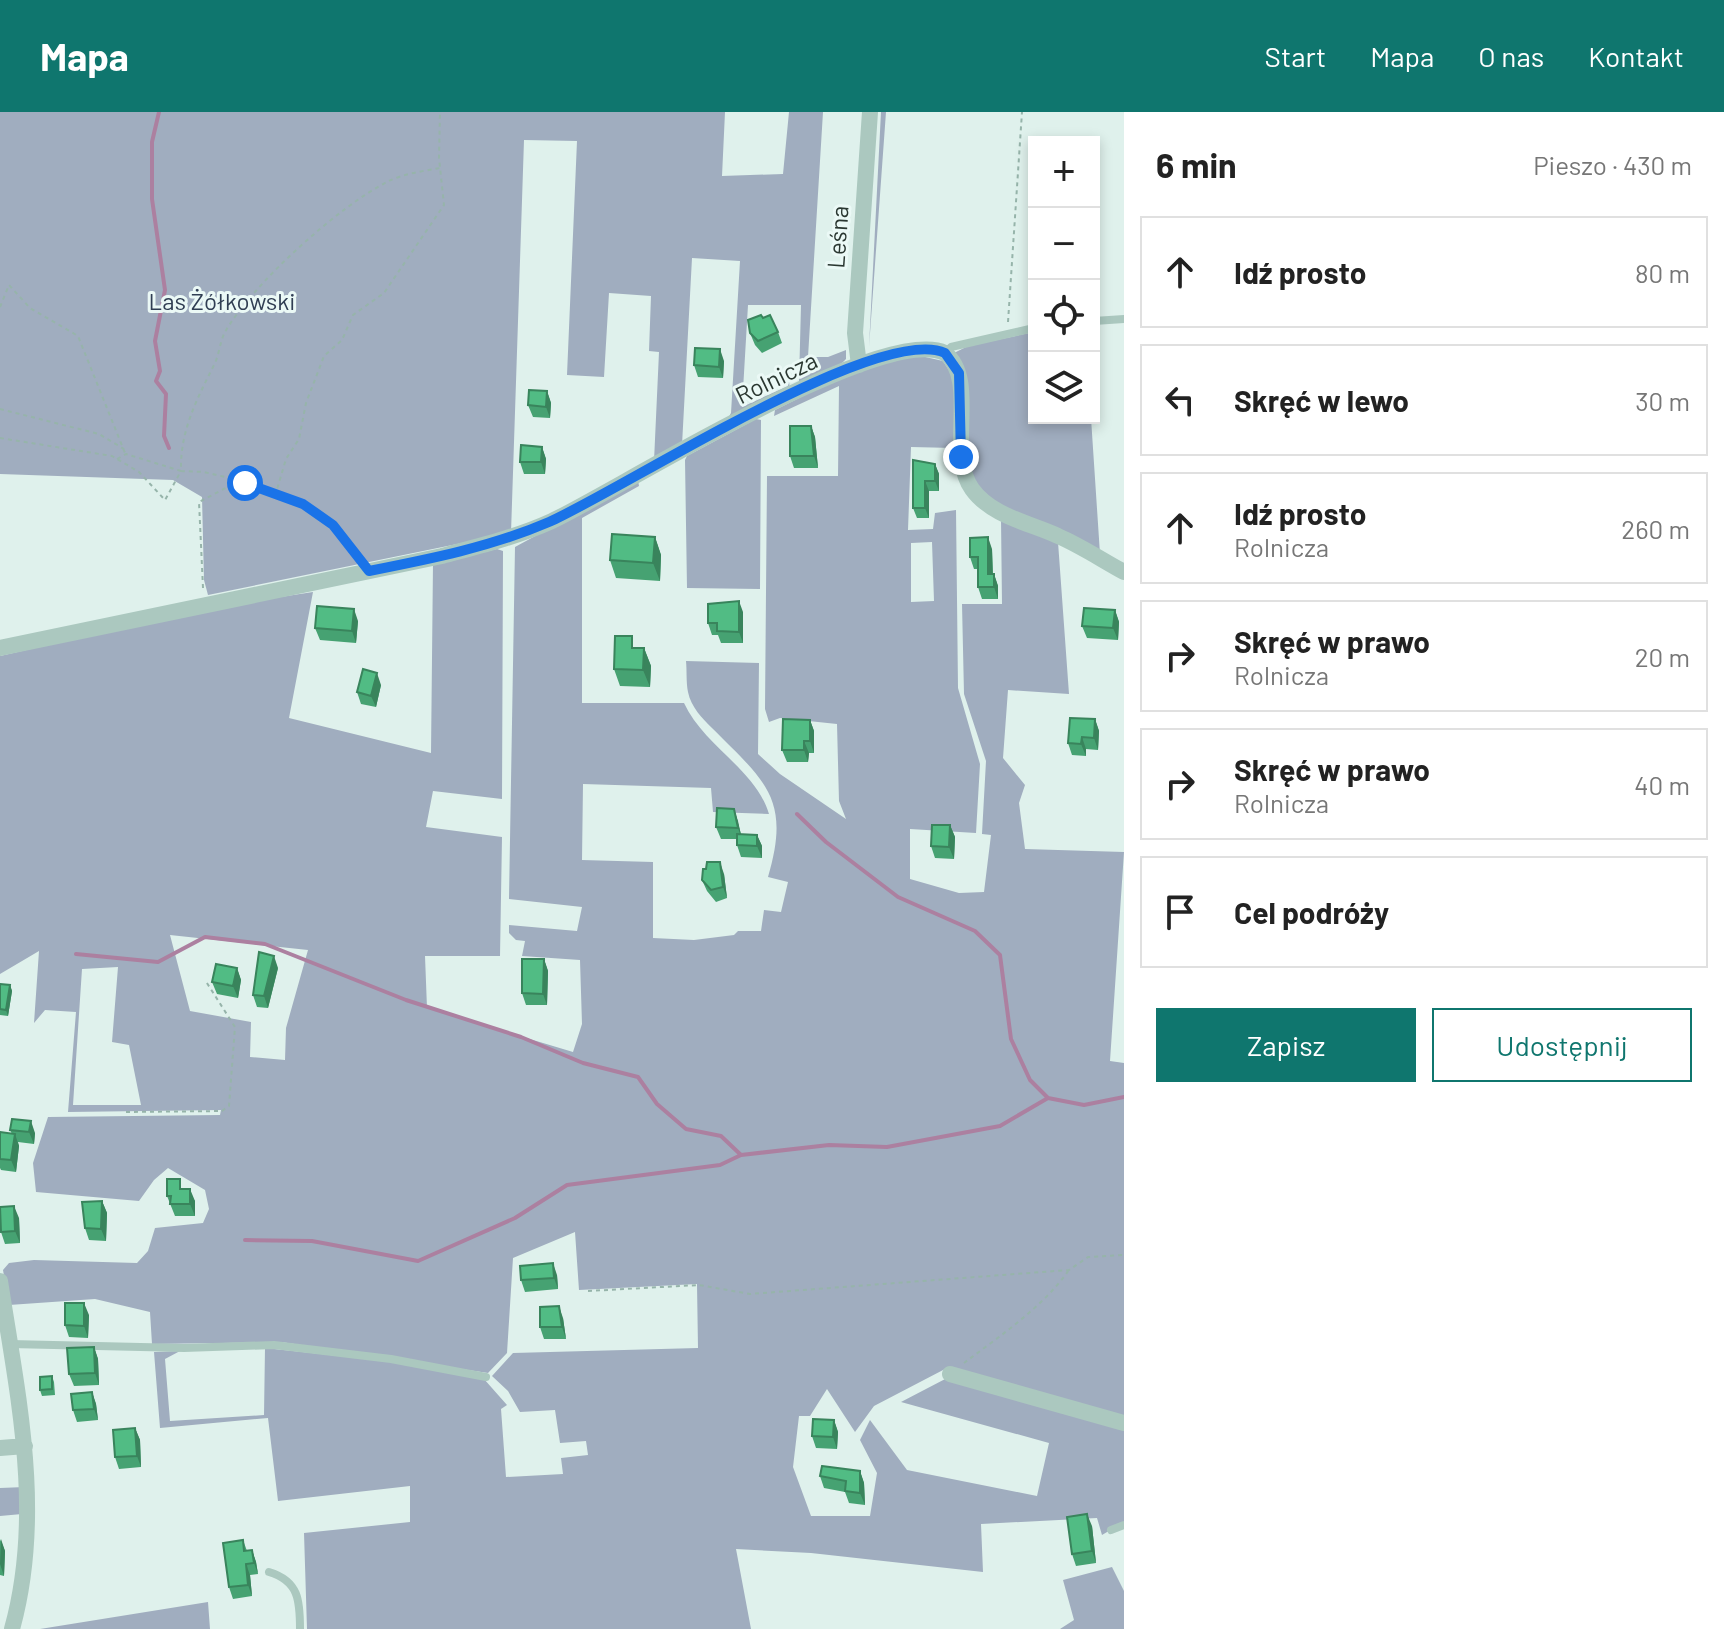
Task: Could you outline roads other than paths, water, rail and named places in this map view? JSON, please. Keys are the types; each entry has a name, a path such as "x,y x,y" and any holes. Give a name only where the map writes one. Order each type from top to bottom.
{"street":[{"name":"Leśna","path":"859,365 855,333 870,112"},
{"name":"Rolnicza","path":"0,648 432,558 506,539 552,521 679,451 859,365 901,352 925,349 945,353"},
{"path":"945,353 959,373 961,457 971,488 1001,513 1060,537 1124,572"},
{"path":"0,1281 25,1446 27,1541 24,1581 12,1629"},
{"path":"950,1374 1124,1423"},
{"path":"0,1448 25,1446"}],"lane":[{"path":"1100,321 1124,319"},
{"path":"945,353 951,347 1028,330"},
{"path":"9,1344 184,1348 274,1345 391,1359 486,1377"},
{"path":"1111,1530 1124,1525"},
{"path":"269,1572 285,1577 296,1590 300,1629"}],"waterway":[{"path":"159,112 152,142 152,199 165,290 155,341 160,371 156,381 166,394 164,436 169,448"},
{"path":"797,814 826,842 898,897 975,931 1000,955 1011,1039 1030,1080 1048,1098"},
{"path":"76,954 158,962 205,937 265,944 406,1000 521,1037 583,1063 638,1077 657,1104 686,1129 721,1136 741,1155"},
{"path":"245,1240 312,1241 418,1261 515,1218 567,1185 720,1165 741,1155 829,1145 887,1147 1000,1126 1048,1098 1084,1105 1124,1097"}],"park label":[{"name":"Las Żółkowski","path":"222,300"}]}
